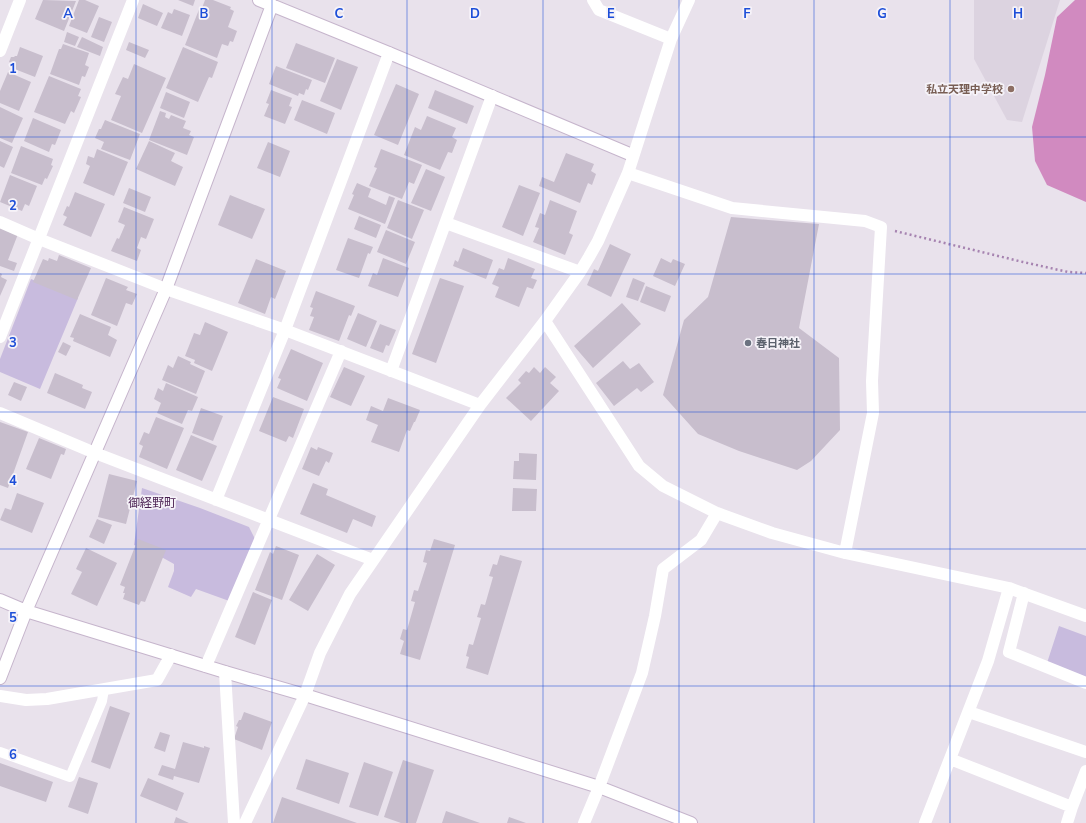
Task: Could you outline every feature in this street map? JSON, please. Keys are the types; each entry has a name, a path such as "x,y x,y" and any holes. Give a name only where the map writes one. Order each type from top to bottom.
{"street":[{"path":"0,51 20,0"},
{"path":"0,337 133,0"},
{"path":"259,0 632,155"},
{"path":"593,0 599,10 671,39"},
{"path":"245,823 305,695 320,653 350,594 480,405 545,321 580,272 598,241 628,173 632,155 671,39 689,0"},
{"path":"0,678 26,611 166,289 272,5"},
{"path":"216,500 285,330 389,53"},
{"path":"391,371 492,96"},
{"path":"628,173 732,208 865,221 881,227 872,381 873,413 845,553"},
{"path":"0,222 166,289 285,330 480,405"},
{"path":"446,223 580,272"},
{"path":"545,321 639,466 663,486 718,513 772,533 845,553 1009,588 1086,616"},
{"path":"206,666 341,352"},
{"path":"0,413 95,453 373,560"},
{"path":"584,823 642,673 655,616 663,569 701,540 718,513"},
{"path":"925,823 988,661 1009,588"},
{"path":"1024,593 1009,652 1086,683"},
{"path":"0,600 26,611 305,695 599,787 691,823"},
{"path":"0,696 26,700 47,699 157,680 171,655"},
{"path":"225,672 234,823"},
{"path":"969,712 1086,752"},
{"path":"950,759 1072,807"},
{"path":"1067,823 1086,771"}],"lane":[{"path":"0,752 70,777 102,701 104,689"}],"path":[{"path":"881,227 1023,262 1068,272 1086,273"}],"shaded area":[{"name":"私立天理中学校","path":"974,0 1060,0 1022,122 1007,120 974,59"},
{"path":"1075,0 1086,0 1086,202 1047,185 1035,161 1032,127 1057,17"},
{"path":"31,279 78,298 40,389 0,372 0,359"},
{"path":"142,488 249,527 256,541 232,602 196,589 191,597 168,587 174,571 174,564 156,554 134,545"},
{"path":"1059,626 1086,636 1086,679 1047,663"}],"building":[{"path":"43,0 76,1 64,31 35,19"},
{"path":"79,0 85,0 99,6 87,33 69,26"},
{"path":"178,0 195,0 193,6"},
{"path":"205,0 213,0 231,7 230,9 234,11 228,27 237,31 233,42 230,41 228,46 222,44 217,58 185,45 200,7 202,8"},
{"path":"143,4 163,13 157,26 138,18"},
{"path":"174,9 190,15 182,36 161,28 168,12 172,14"},
{"path":"99,17 112,22 104,42 91,37"},
{"path":"67,32 79,37 75,46 64,42"},
{"path":"82,37 103,47 100,56 77,47"},
{"path":"129,42 149,50 145,58 126,50"},
{"path":"296,43 335,58 325,83 286,68"},
{"path":"63,44 89,53 85,65 89,67 85,77 82,76 79,85 50,74 59,49 61,49"},
{"path":"20,47 43,56 35,77 12,68 14,64 9,62 11,57 17,56"},
{"path":"183,47 218,62 212,78 209,77 198,102 166,88"},
{"path":"337,59 358,67 341,110 320,101"},
{"path":"134,64 166,78 142,133 111,120 121,96 115,94 123,77 128,79"},
{"path":"276,66 312,80 304,95 299,93 298,96 269,84"},
{"path":"8,72 31,82 19,111 0,103 0,91"},
{"path":"49,76 81,89 78,96 81,97 74,113 71,111 65,124 34,112"},
{"path":"396,84 419,94 398,145 374,135"},
{"path":"271,90 292,98 289,106 292,107 285,124 264,116 269,104 266,103"},
{"path":"435,90 474,106 467,124 428,108"},
{"path":"166,92 190,102 184,118 160,108"},
{"path":"302,100 335,113 327,134 294,120"},
{"path":"0,107 23,118 12,143 0,138"},
{"path":"160,111 166,113 165,117 169,119 171,115 186,121 183,128 191,131 189,135 194,137 187,155 149,140"},
{"path":"427,116 456,128 452,137 457,140 452,153 448,152 440,170 404,155 415,127 421,130"},
{"path":"33,118 61,130 55,145 52,144 49,152 24,141"},
{"path":"105,120 140,134 130,160 101,149 104,142 95,138"},
{"path":"0,141 13,147 4,168 0,166"},
{"path":"149,141 175,153 171,161 183,167 175,186 136,169"},
{"path":"268,142 290,151 280,177 257,168"},
{"path":"21,146 53,159 51,165 53,166 47,179 45,178 42,185 11,173"},
{"path":"97,149 128,162 114,196 83,183 90,166 86,164 88,156 94,158"},
{"path":"381,149 422,165 414,184 409,182 402,199 369,186 377,168 374,167"},
{"path":"566,153 594,164 591,171 596,174 592,185 588,183 580,203 539,186 542,177 554,182"},
{"path":"426,169 445,177 431,211 411,203"},
{"path":"10,175 37,186 29,206 25,204 22,211 0,202"},
{"path":"357,183 371,189 368,197 386,205 389,196 395,198 385,224 348,209"},
{"path":"519,185 540,193 523,236 502,227"},
{"path":"129,188 151,197 145,212 123,203"},
{"path":"75,192 105,204 91,237 63,225 67,217 63,215 67,206 69,207"},
{"path":"230,195 265,209 252,239 218,225"},
{"path":"398,200 424,210 412,239 387,228"},
{"path":"550,200 577,211 569,233 573,235 565,255 533,242 539,228 535,227 540,213 545,215"},
{"path":"124,207 154,219 146,239 141,237 137,248 141,250 137,261 111,251 117,238 119,239 125,225 118,222"},
{"path":"359,216 381,225 376,238 354,229"},
{"name":"春日神社","path":"731,217 819,224 799,328 839,358 840,430 811,461 797,470 739,451 698,434 663,395 684,320 708,297"},
{"path":"0,228 18,234 8,260 17,263 14,271 0,266"},
{"path":"386,230 415,242 406,264 377,252"},
{"path":"348,238 373,247 370,254 368,253 359,278 336,270"},
{"path":"610,244 631,254 611,297 587,285 594,269 598,271"},
{"path":"463,248 493,260 486,279 453,266 455,260 458,262"},
{"path":"59,255 91,268 77,300 33,282 43,259 48,261 49,258 57,261"},
{"path":"383,258 409,268 398,297 368,286 373,273 377,275"},
{"path":"508,258 535,269 531,278 537,280 533,289 527,287 519,307 495,297 499,287 492,284 499,268 504,270"},
{"path":"661,258 671,263 673,259 685,264 675,286 653,276"},
{"path":"256,259 286,271 275,299 271,297 265,314 238,303"},
{"path":"0,273 2,274 1,277 7,280 0,296"},
{"path":"106,278 128,287 126,290 137,294 132,305 126,303 117,326 91,315"},
{"path":"440,278 464,286 436,363 412,354"},
{"path":"633,278 645,283 638,301 626,297"},
{"path":"646,286 671,296 665,312 640,302"},
{"path":"316,291 355,306 351,316 349,315 339,341 309,330 314,317 310,316 313,308 310,307"},
{"path":"622,303 641,324 593,368 574,346"},
{"path":"358,313 377,321 366,347 347,339"},
{"path":"80,314 111,327 108,335 117,340 110,357 73,341 74,338 70,337"},
{"path":"205,322 228,332 212,371 194,363 195,360 185,356 194,333 200,335"},
{"path":"380,324 396,330 389,346 386,345 383,353 370,348"},
{"path":"63,342 71,346 66,356 58,352"},
{"path":"291,349 323,363 307,401 277,388 281,379 278,378"},
{"path":"178,356 205,371 196,394 162,380 168,365 173,368"},
{"path":"623,361 630,369 639,363 654,382 641,392 637,388 614,406 596,383"},
{"path":"344,367 365,376 351,406 330,397"},
{"path":"534,367 540,373 545,367 556,377 550,383 559,391 531,421 506,398 521,383 518,380 526,371 529,373"},
{"path":"55,373 83,385 82,388 92,392 85,409 47,393"},
{"path":"14,382 27,387 21,401 8,395"},
{"path":"166,383 198,397 192,411 188,410 182,424 157,413 161,403 154,399 158,388 163,391"},
{"path":"273,397 304,409 293,438 289,436 286,442 259,431"},
{"path":"388,398 420,410 410,431 407,430 399,452 371,442 378,425 366,420 371,406 383,411"},
{"path":"201,408 223,416 213,441 192,433"},
{"path":"156,417 184,428 167,469 139,457 143,446 139,444 144,432 149,434"},
{"path":"0,422 28,432 8,488 0,485"},
{"path":"191,435 217,446 202,481 176,470"},
{"path":"39,438 66,449 64,455 61,454 51,479 26,469"},
{"path":"311,447 317,450 318,447 333,453 329,463 326,461 319,476 302,469"},
{"path":"519,453 537,454 536,480 513,479 514,461 519,461"},
{"path":"109,474 137,481 126,524 98,517"},
{"path":"313,483 328,489 326,495 376,516 372,527 353,519 347,533 300,514"},
{"path":"513,488 537,489 536,511 512,511"},
{"path":"17,493 44,503 32,533 0,520 5,508 11,510"},
{"path":"97,519 112,525 104,544 89,537"},
{"path":"138,539 166,550 145,602 141,601 139,605 123,599 125,587 120,585"},
{"path":"434,539 455,545 420,660 400,654 404,641 400,639 403,629 407,630 415,602 411,601 414,590 418,591 427,563 423,562 426,550 430,551"},
{"path":"276,546 299,555 282,600 255,590 270,552 273,554"},
{"path":"86,548 117,563 97,606 71,594 82,572 76,569"},
{"path":"317,554 335,565 308,611 289,600"},
{"path":"500,555 522,561 488,675 466,668 469,657 466,656 469,644 473,645 481,618 477,617 481,604 485,605 493,577 489,576 493,564 497,565"},
{"path":"253,592 272,600 255,645 235,637"},
{"path":"110,706 130,713 110,769 91,762"},
{"path":"244,712 272,722 262,750 234,739 238,727 236,726 239,720 241,720"},
{"path":"160,732 170,735 165,752 154,748"},
{"path":"183,742 204,748 204,746 210,748 199,783 174,776 173,780 158,775 162,765 175,769"},
{"path":"306,759 349,773 339,804 296,789"},
{"path":"403,760 434,770 416,823 401,823 384,817"},
{"path":"364,762 393,772 378,816 349,807"},
{"path":"0,763 53,782 46,802 0,786"},
{"path":"79,777 98,783 88,814 68,807"},
{"path":"148,778 184,793 177,811 140,796"},
{"path":"282,797 357,823 273,823"},
{"path":"446,811 480,823 442,823"},
{"path":"176,817 189,823 174,823"},
{"path":"509,817 526,823 507,823"}],"place":[{"name":"私立天理中学校","path":"1011,89"},
{"name":"春日神社","path":"748,343"}],"district":[{"name":"御経野町","path":"152,503"}]}
